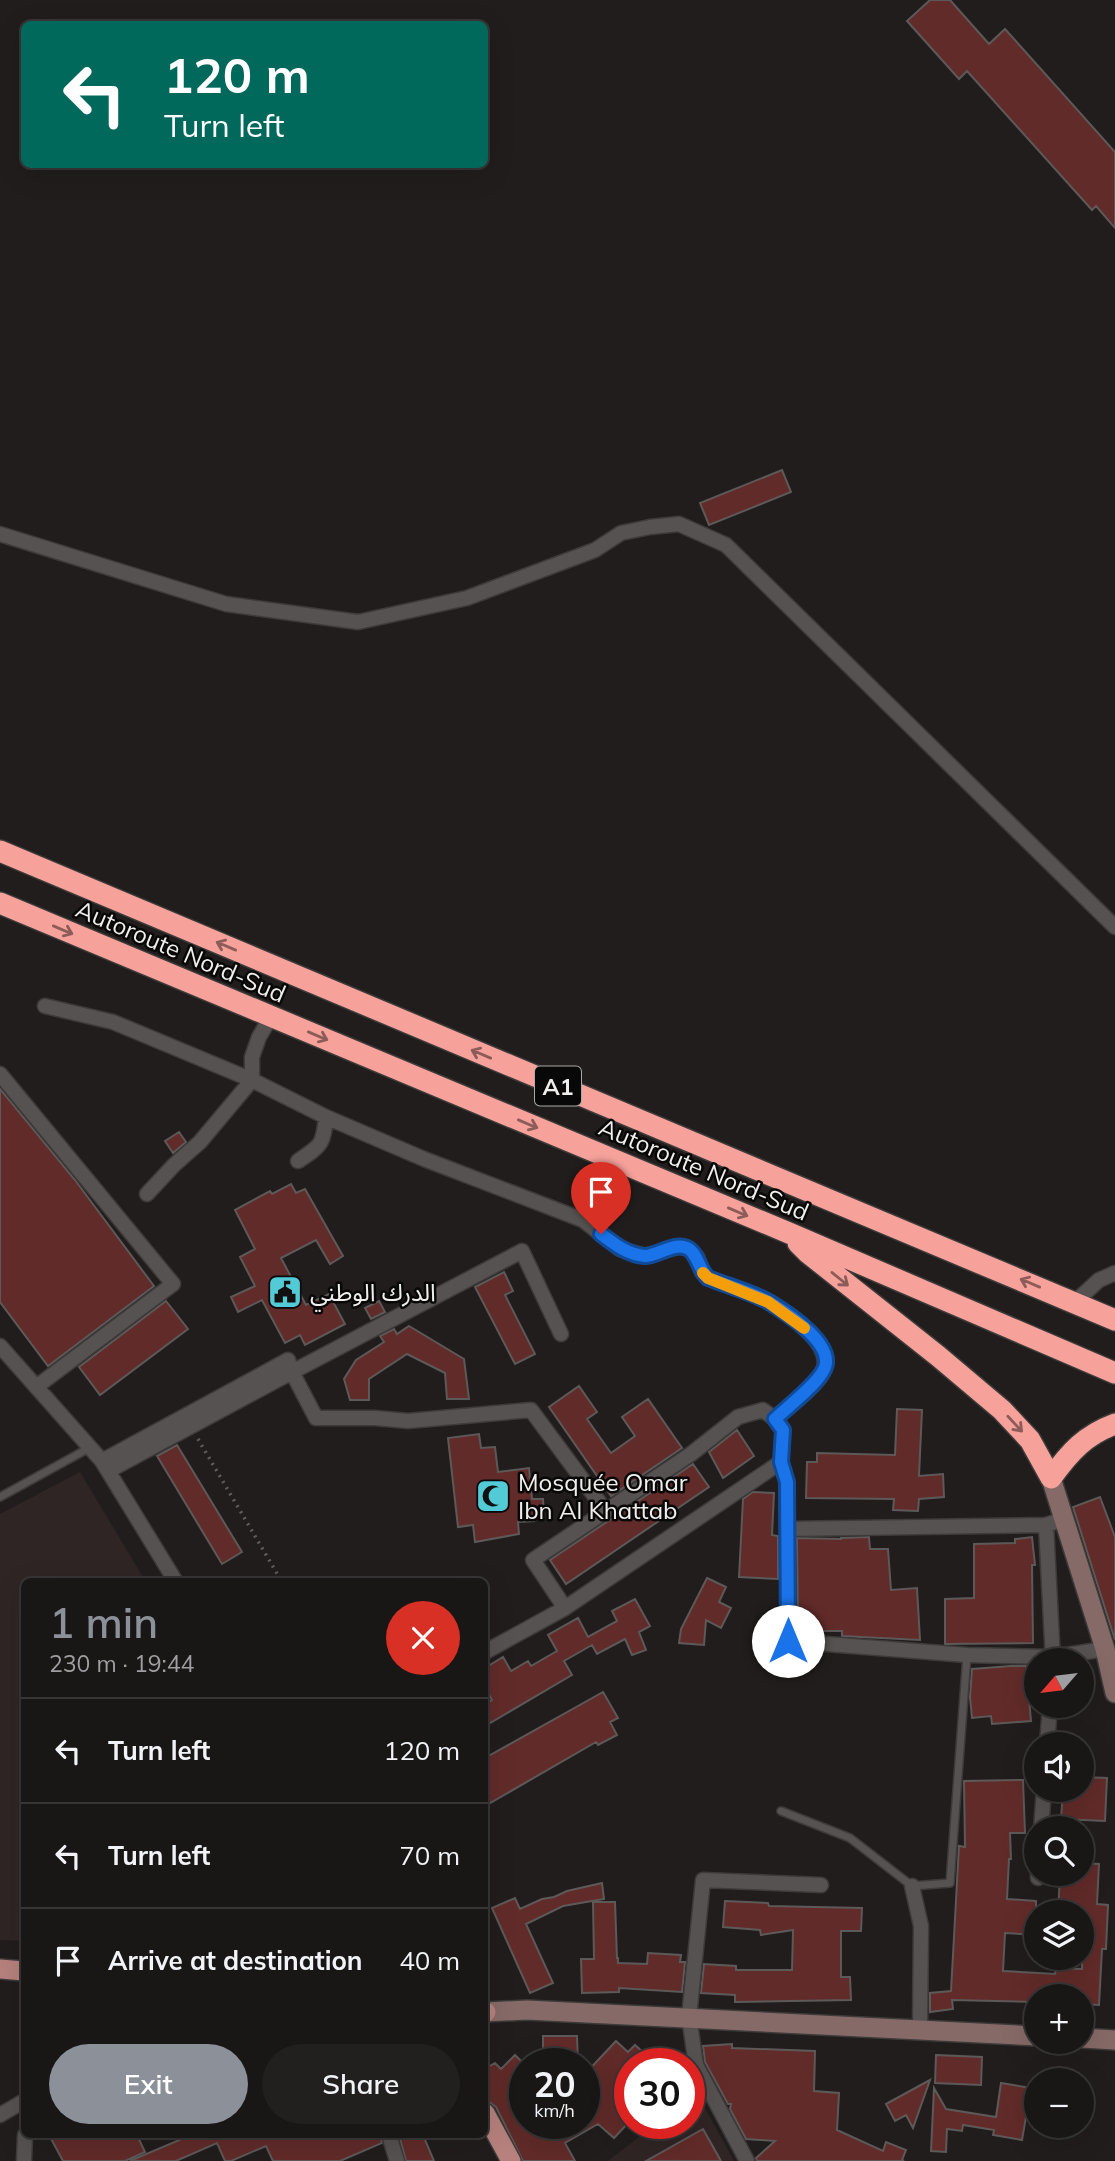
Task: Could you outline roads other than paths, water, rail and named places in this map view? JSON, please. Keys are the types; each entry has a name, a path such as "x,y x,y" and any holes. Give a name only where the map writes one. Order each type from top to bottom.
{"highway":[{"path":"0,846 25,862"},
{"name":"Autoroute Nord-Sud","path":"0,851 1115,1320"},
{"name":"Autoroute Nord-Sud","path":"0,903 789,1233 1115,1373"},
{"path":"789,1233 808,1253 1002,1410 1030,1440 1051,1478 1084,1439 1115,1424"}],"main road":[{"path":"1051,1478 1056,1521 1105,1649 1115,1693"},
{"path":"0,1969 21,1971"},
{"path":"488,2008 1024,2035"},
{"path":"1094,2039 1115,2040"},
{"path":"488,2119 511,2161"}],"street":[{"path":"0,534 226,604 358,622 467,598 595,550 621,533 679,524 726,545 1115,927"},
{"path":"46,1006 113,1022 252,1080 326,1117 424,1160 583,1220 620,1249 645,1256 677,1247 690,1249 708,1278 768,1302 815,1336 819,1343 826,1363 821,1376 775,1419"},
{"path":"147,1194 200,1142 252,1080 253,1057 259,1037 271,1017"},
{"path":"0,1074 173,1284 36,1387"},
{"path":"298,1161 316,1149 323,1140 326,1117"},
{"path":"105,1466 191,1426 522,1251 561,1334"},
{"path":"1075,1302 1099,1280 1115,1273"},
{"path":"0,1346 91,1447 174,1578"},
{"path":"105,1466 288,1360 316,1418 408,1421 531,1410 605,1510"},
{"path":"565,1608 533,1560 691,1454 738,1417 763,1409 783,1430 781,1462 787,1482 788,1641 1024,1658"},
{"path":"488,1650 565,1608 781,1462"},
{"path":"787,1529 1056,1521 1053,1648"},
{"path":"1094,1651 1105,1649"},
{"path":"750,2161 739,2146 696,2065 689,2017 703,1880 821,1885"},
{"path":"912,1886 921,1926 920,2031"},
{"path":"0,2115 21,2103"},
{"path":"24,2161 25,2138"},
{"path":"389,2138 397,2161"}],"lane":[{"path":"0,1497 91,1447"},
{"path":"782,1811 850,1838 912,1886 950,1883 967,1655"}],"place":[{"name":"الدرك الوطني","path":"285,1292"},
{"name":"Mosquée Omar Ibn Al Khattab","path":"493,1496"}]}
